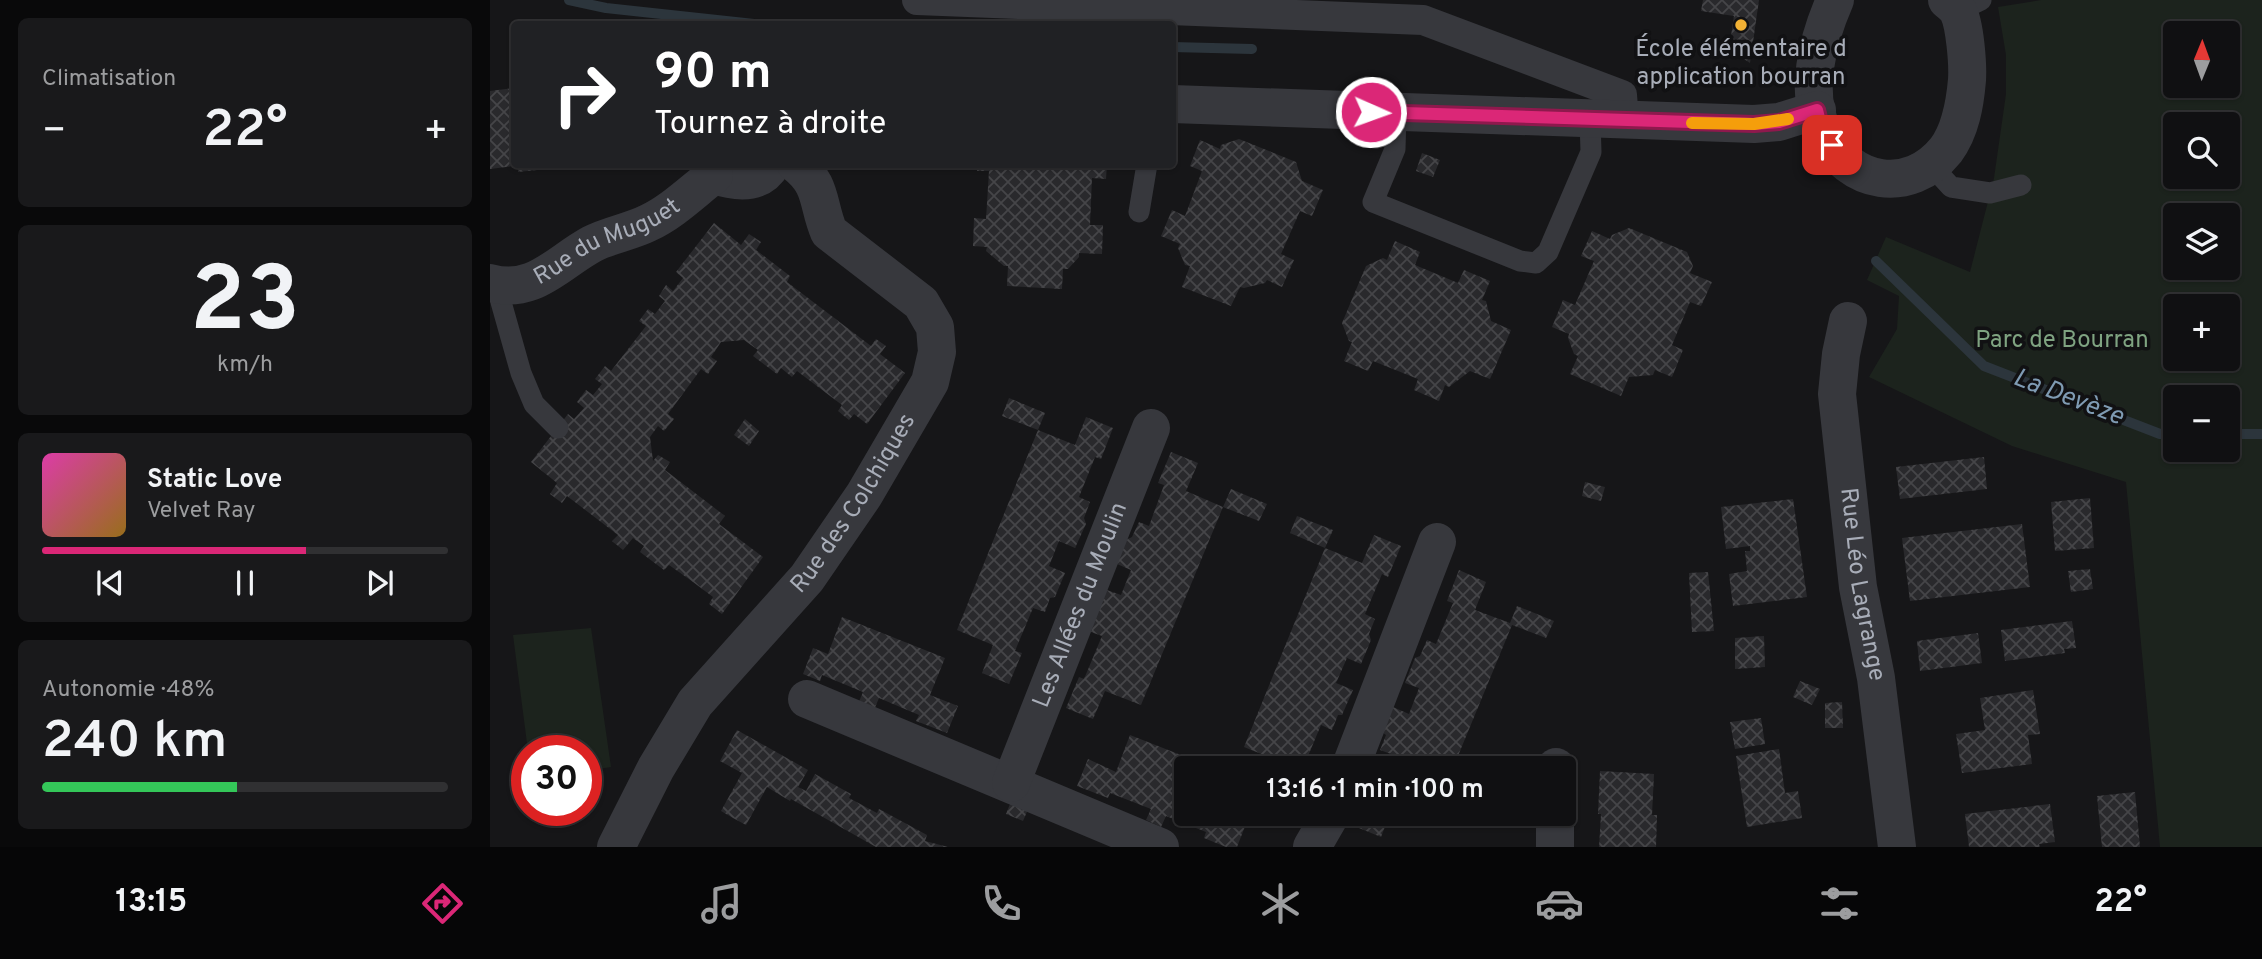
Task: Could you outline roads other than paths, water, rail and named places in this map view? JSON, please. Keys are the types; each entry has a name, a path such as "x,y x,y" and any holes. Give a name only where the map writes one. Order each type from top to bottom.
{"street":[{"path":"917,0 1423,20 1622,95 1607,120"},
{"path":"1835,0 1822,29 1816,59 1814,92 1823,134 1840,156 1865,176 1889,180 1913,175 1930,164 1946,150 1957,129 1965,105 1969,61 1962,4"},
{"path":"1176,104 1754,124 1779,122 1817,110"},
{"name":"Rue du Muguet","path":"496,285 523,285 538,280 567,258 595,242 622,235 652,222 714,170 732,181 750,181 766,173 769,168"},
{"name":"Rue des Colchiques","path":"616,847 656,768 695,703 807,578 864,495 930,382 937,352 935,327 921,303 829,232 822,215 818,192 808,173 801,168"},
{"name":"Rue Léo Lagrange","path":"1848,321 1837,394 1858,587 1876,678 1897,847"},
{"name":"Les Allées du Moulin","path":"1011,783 1151,428"},
{"path":"1355,756 1437,542"},
{"path":"807,699 1160,847"},
{"path":"1555,826 1555,847"}],"lane":[{"path":"1396,113 1395,149 1373,202 1520,261 1536,263 1548,252 1607,120"},
{"path":"1930,164 1951,187 1990,193 2021,185"},
{"path":"1139,212 1146,168"},
{"path":"496,285 501,302 499,333 534,404 558,428"}],"waterway":[{"name":"La Devèze","path":"569,0 606,8 726,21"},
{"name":"La Devèze","path":"1176,47 1252,49"},
{"name":"La Devèze","path":"1876,261 1984,366 2163,434"},
{"name":"La Devèze","path":"2240,434 2262,434"}],"place":[{"name":"École élémentaire d application bourran","path":"1741,25"}],"park label":[{"name":"Parc de Bourran","path":"2062,341"}]}
